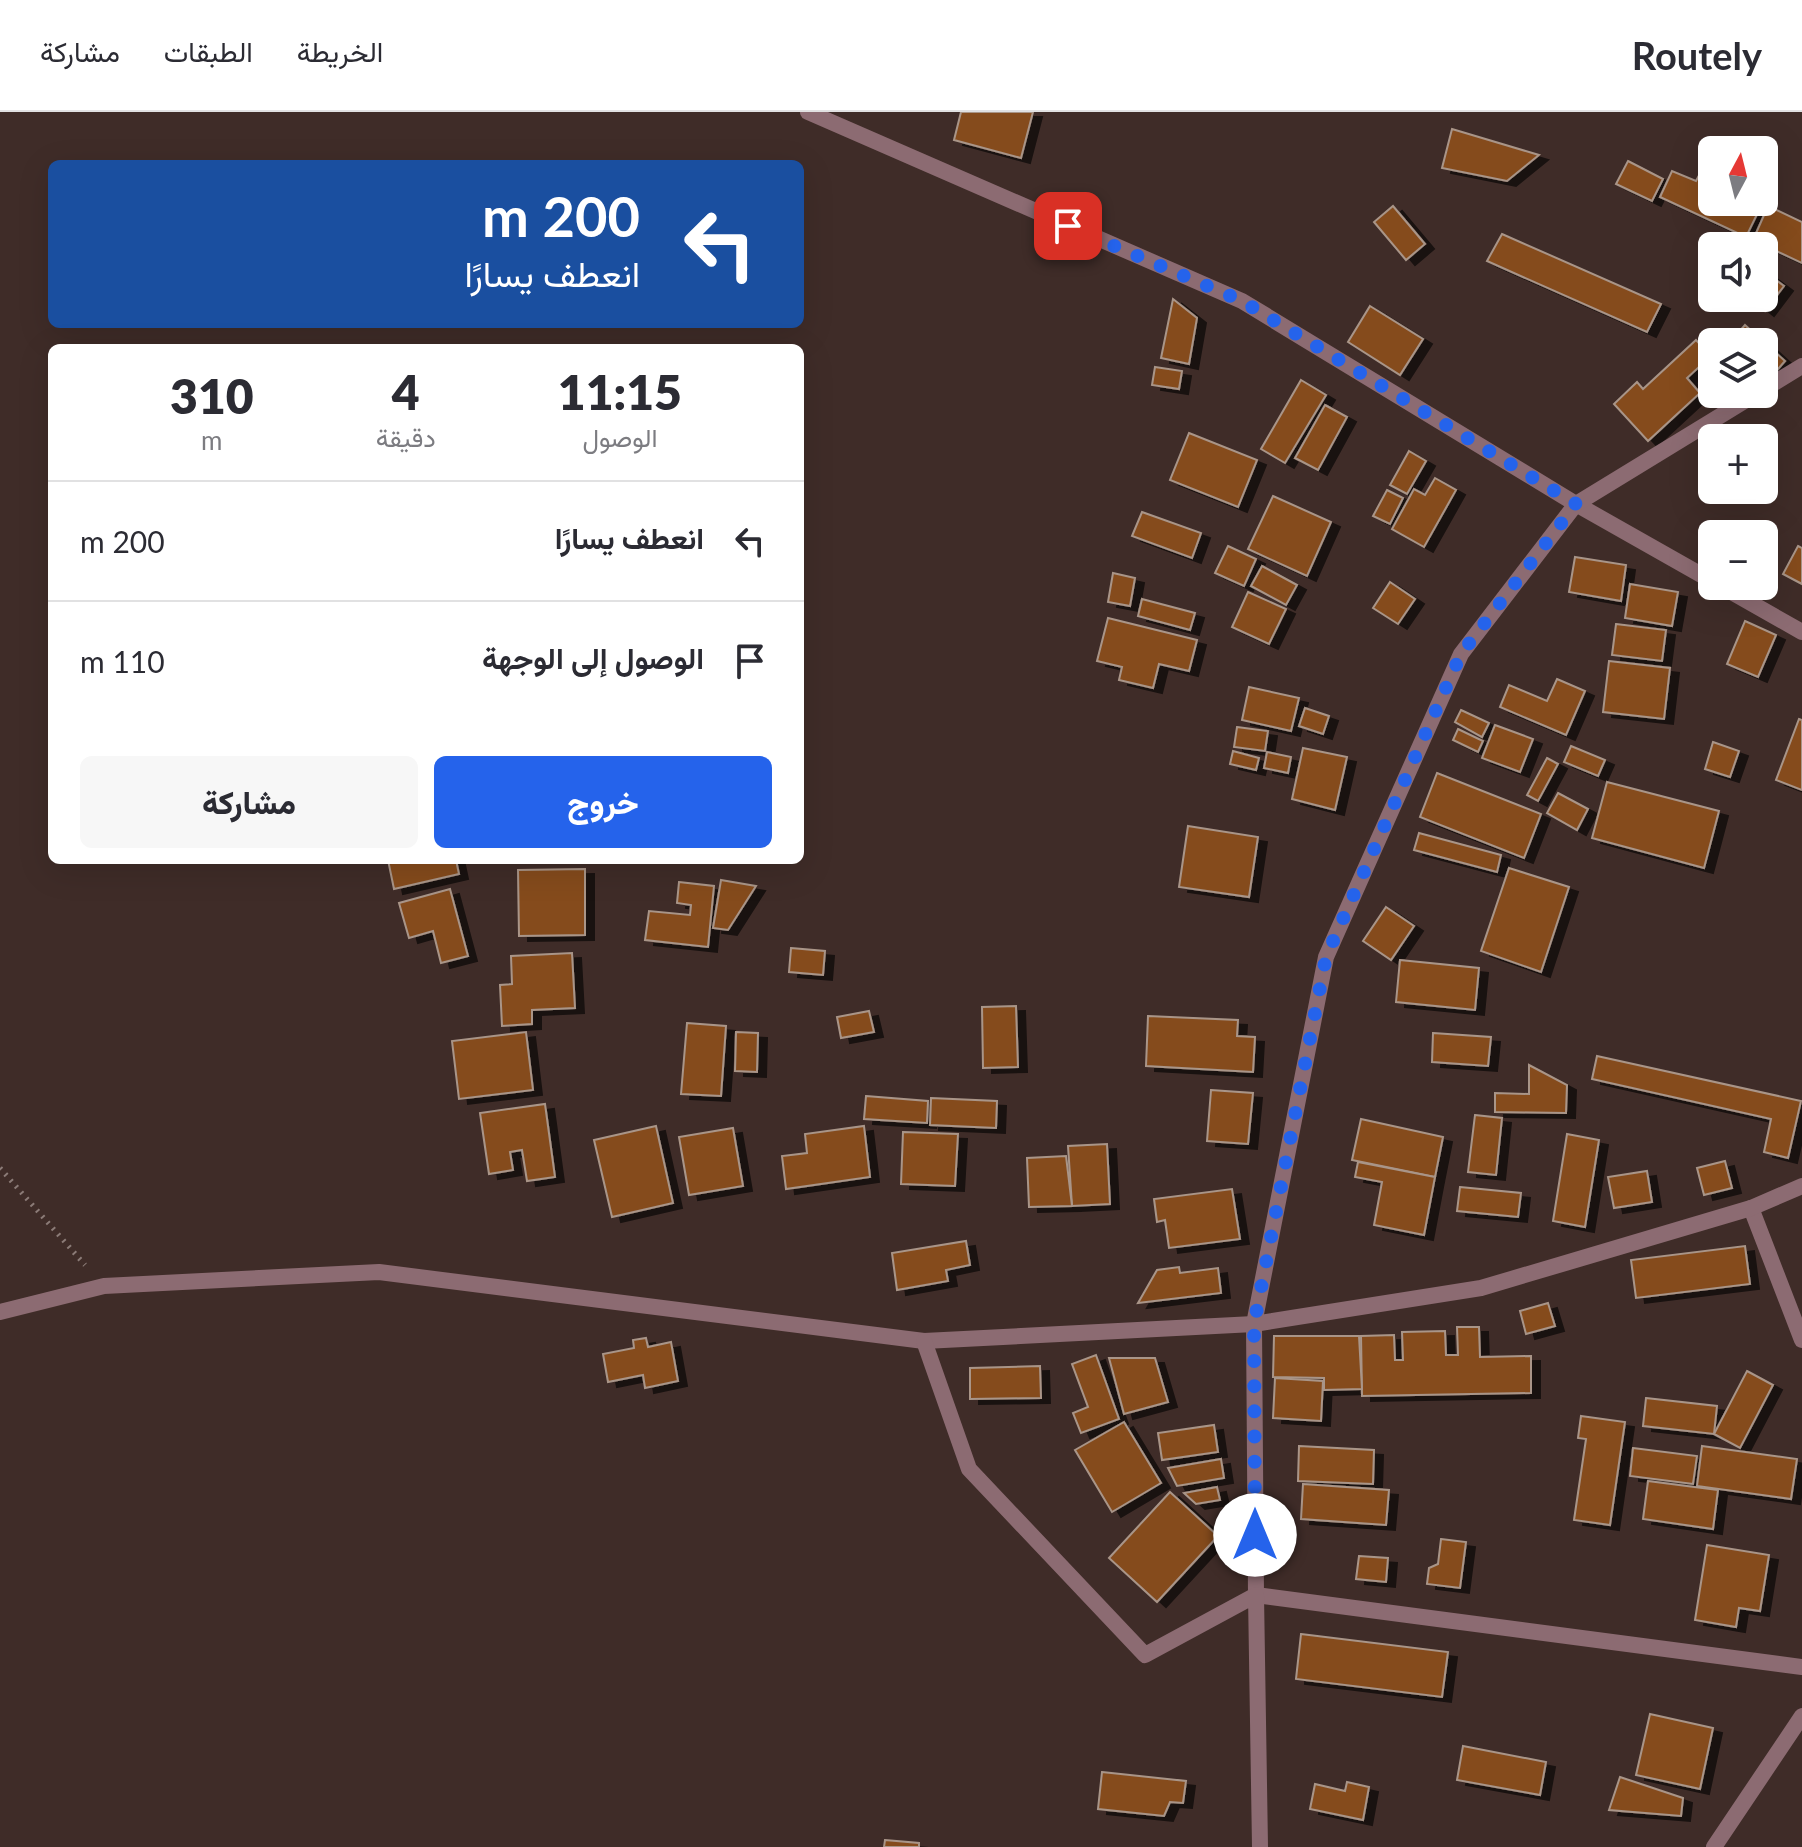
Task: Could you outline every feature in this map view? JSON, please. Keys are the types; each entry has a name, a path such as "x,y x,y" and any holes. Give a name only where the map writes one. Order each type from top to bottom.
{"street":[{"path":"808,112 1242,301 1576,504 1698,573"},
{"path":"1778,381 1802,366"},
{"path":"1260,1847 1254,1324 1326,957 1461,654 1576,504 1733,408"},
{"path":"1746,600 1802,632"},
{"path":"0,1312 104,1286 379,1272 924,1341 1254,1324 1481,1288 1751,1208 1802,1186"},
{"path":"1751,1208 1802,1340"},
{"path":"924,1341 969,1469 1145,1655 1256,1595 1802,1667"},
{"path":"1714,1847 1802,1716"}],"path":[{"path":"0,1168 104,1286"}],"building":[{"path":"961,112 1033,112 1021,158 954,140"},
{"path":"1452,129 1539,155 1507,181 1442,168"},
{"path":"1628,161 1663,179 1652,201 1616,184"},
{"path":"1672,171 1696,181 1698,177 1698,215 1660,197"},
{"path":"1393,206 1425,244 1406,260 1374,222"},
{"path":"1778,211 1802,222 1802,263 1778,252 1778,232 1757,232 1764,216 1778,216"},
{"path":"1701,216 1756,216 1748,232 1735,232"},
{"path":"1502,234 1661,304 1647,332 1487,261"},
{"path":"1173,299 1197,318 1189,364 1161,358"},
{"path":"1370,306 1423,339 1400,375 1348,342"},
{"path":"1696,340 1698,342 1698,368 1687,378 1698,395 1648,441 1614,404 1637,382 1643,389"},
{"path":"1778,355 1785,361 1778,369"},
{"path":"1155,367 1182,371 1179,389 1152,385"},
{"path":"1301,380 1326,395 1285,463 1261,449"},
{"path":"1325,405 1347,417 1318,470 1295,458"},
{"path":"1189,433 1257,460 1238,507 1170,480"},
{"path":"1409,451 1426,461 1407,494 1390,485"},
{"path":"1435,478 1456,490 1424,547 1392,529 1414,489 1425,495"},
{"path":"1387,490 1403,498 1390,524 1373,516"},
{"path":"1273,496 1331,522 1307,576 1248,549"},
{"path":"1142,512 1201,533 1192,558 1132,536"},
{"path":"1228,546 1256,559 1244,586 1215,573"},
{"path":"1798,546 1802,548 1802,584 1783,574"},
{"path":"1575,557 1626,565 1621,601 1569,592"},
{"path":"1262,566 1297,585 1286,605 1251,586"},
{"path":"1113,573 1135,578 1130,606 1108,602"},
{"path":"1390,582 1415,599 1398,624 1373,608"},
{"path":"1630,584 1678,592 1672,626 1625,618"},
{"path":"1248,592 1286,609 1269,644 1232,627"},
{"path":"1142,599 1195,613 1190,630 1138,616"},
{"path":"1108,618 1197,640 1189,671 1159,664 1153,688 1119,680 1122,667 1097,661"},
{"path":"1745,621 1776,635 1758,677 1727,664"},
{"path":"1616,624 1666,630 1662,661 1612,655"},
{"path":"1609,661 1670,668 1664,719 1603,712"},
{"path":"1557,679 1585,691 1566,735 1500,707 1509,685 1547,701"},
{"path":"1249,687 1299,698 1291,731 1242,720"},
{"path":"1305,708 1329,716 1323,734 1299,726"},
{"path":"1461,710 1489,723 1482,737 1455,722"},
{"path":"1799,719 1802,720 1802,790 1776,780"},
{"path":"1495,725 1533,739 1520,772 1482,758"},
{"path":"1237,727 1268,731 1265,751 1234,747"},
{"path":"1458,729 1483,741 1478,752 1453,740"},
{"path":"1713,742 1739,751 1730,777 1705,769"},
{"path":"1571,746 1605,760 1598,776 1564,762"},
{"path":"1303,748 1347,757 1335,810 1292,799"},
{"path":"1233,751 1259,758 1256,770 1230,764"},
{"path":"1267,752 1291,757 1288,773 1264,768"},
{"path":"1547,758 1558,764 1538,801 1527,795"},
{"path":"1437,773 1541,814 1524,858 1420,817"},
{"path":"1607,782 1719,811 1704,868 1592,838"},
{"path":"1558,793 1588,809 1577,830 1547,813"},
{"path":"1188,826 1258,837 1249,897 1179,887"},
{"path":"1419,833 1501,855 1497,872 1414,850"},
{"path":"389,864 457,864 459,874 394,889"},
{"path":"1509,868 1569,887 1541,972 1481,951"},
{"path":"585,869 585,935 519,936 518,870"},
{"path":"721,880 756,886 728,930 713,928"},
{"path":"679,882 714,886 708,947 645,940 649,911 690,915 691,905 677,903"},
{"path":"450,889 468,956 441,963 433,931 409,938 399,903"},
{"path":"1386,907 1414,926 1391,960 1363,941"},
{"path":"791,948 825,951 823,975 789,972"},
{"path":"572,953 575,1008 532,1010 532,1024 502,1026 500,985 512,984 511,956"},
{"path":"1400,960 1479,968 1475,1010 1396,1002"},
{"path":"1016,1006 1018,1067 983,1068 982,1007"},
{"path":"869,1011 874,1032 841,1038 837,1017"},
{"path":"1148,1016 1238,1020 1237,1036 1255,1037 1253,1072 1146,1066"},
{"path":"687,1023 726,1026 721,1096 681,1094"},
{"path":"526,1032 533,1090 459,1099 452,1041"},
{"path":"736,1032 758,1033 757,1072 735,1071"},
{"path":"1433,1033 1491,1037 1488,1066 1432,1062"},
{"path":"1597,1056 1801,1101 1788,1158 1764,1152 1771,1119 1592,1079"},
{"path":"1529,1065 1567,1085 1566,1113 1495,1112 1495,1093 1529,1094"},
{"path":"1211,1090 1253,1093 1248,1144 1207,1141"},
{"path":"866,1096 928,1101 927,1123 864,1119"},
{"path":"931,1098 997,1101 996,1128 930,1125"},
{"path":"545,1104 555,1177 527,1181 522,1150 510,1152 513,1170 489,1174 480,1113"},
{"path":"1475,1115 1502,1118 1496,1175 1468,1172"},
{"path":"1361,1119 1443,1137 1435,1177 1352,1160"},
{"path":"656,1126 673,1203 612,1217 594,1140"},
{"path":"864,1126 870,1177 786,1189 782,1156 807,1153 805,1134"},
{"path":"733,1128 743,1186 689,1195 679,1137"},
{"path":"903,1132 958,1134 955,1186 901,1184"},
{"path":"1567,1134 1599,1140 1585,1227 1553,1221"},
{"path":"1107,1144 1110,1204 1072,1206 1068,1146"},
{"path":"1066,1156 1072,1206 1029,1207 1027,1158"},
{"path":"1725,1161 1732,1188 1704,1195 1697,1168"},
{"path":"1358,1162 1435,1177 1424,1235 1374,1225 1382,1182 1355,1177"},
{"path":"1647,1171 1652,1202 1614,1208 1608,1177"},
{"path":"1460,1187 1521,1193 1518,1217 1457,1211"},
{"path":"1232,1189 1240,1239 1169,1248 1165,1220 1157,1222 1154,1199"},
{"path":"966,1241 970,1265 946,1270 948,1281 897,1290 892,1253"},
{"path":"1745,1246 1750,1284 1636,1298 1631,1260"},
{"path":"1179,1267 1180,1273 1218,1268 1221,1293 1138,1303 1157,1270"},
{"path":"1548,1303 1555,1326 1526,1334 1520,1311"},
{"path":"1457,1327 1479,1327 1480,1357 1531,1356 1531,1393 1362,1396 1361,1336 1394,1335 1395,1360 1403,1360 1402,1332 1445,1331 1446,1355 1458,1355"},
{"path":"1274,1336 1359,1336 1362,1389 1324,1390 1324,1378 1273,1377"},
{"path":"646,1338 648,1347 671,1342 678,1381 645,1388 643,1375 608,1382 603,1354 634,1348 633,1340"},
{"path":"1096,1355 1119,1419 1081,1433 1073,1413 1088,1407 1072,1364"},
{"path":"1109,1358 1155,1358 1168,1402 1124,1414"},
{"path":"1040,1366 1041,1398 970,1399 970,1368"},
{"path":"1747,1371 1773,1385 1740,1448 1714,1434"},
{"path":"1275,1378 1323,1381 1321,1421 1273,1418"},
{"path":"1646,1398 1717,1406 1714,1434 1643,1426"},
{"path":"1581,1416 1625,1422 1610,1525 1574,1520 1586,1439 1578,1438"},
{"path":"1124,1422 1161,1483 1112,1512 1075,1450"},
{"path":"1214,1425 1218,1452 1162,1460 1158,1433"},
{"path":"1299,1446 1374,1450 1373,1484 1298,1481"},
{"path":"1702,1446 1797,1459 1791,1499 1697,1486"},
{"path":"1633,1448 1697,1456 1693,1484 1630,1476"},
{"path":"1221,1459 1224,1478 1177,1486 1168,1468"},
{"path":"1648,1481 1718,1490 1713,1529 1643,1519"},
{"path":"1303,1484 1389,1490 1386,1525 1301,1519"},
{"path":"1217,1487 1220,1500 1196,1504 1184,1493"},
{"path":"1170,1492 1218,1536 1157,1602 1109,1558"},
{"path":"1441,1539 1466,1542 1460,1588 1427,1584 1429,1568 1438,1564"},
{"path":"1707,1545 1769,1555 1760,1611 1739,1608 1736,1627 1695,1620"},
{"path":"1359,1556 1388,1558 1386,1582 1356,1579"},
{"path":"1301,1634 1448,1652 1442,1697 1296,1679"},
{"path":"1650,1714 1713,1728 1700,1789 1636,1775"},
{"path":"1463,1746 1546,1762 1540,1795 1457,1780"},
{"path":"1102,1772 1186,1781 1183,1803 1170,1802 1164,1816 1098,1809"},
{"path":"1620,1777 1683,1798 1681,1816 1609,1810"},
{"path":"1347,1782 1369,1787 1363,1820 1310,1809 1315,1784 1345,1791"},
{"path":"885,1840 919,1843 919,1847 884,1847"}],"route":[{"path":"1068,226 1242,301 1576,504 1461,654 1326,957 1254,1324 1255,1535"}]}
